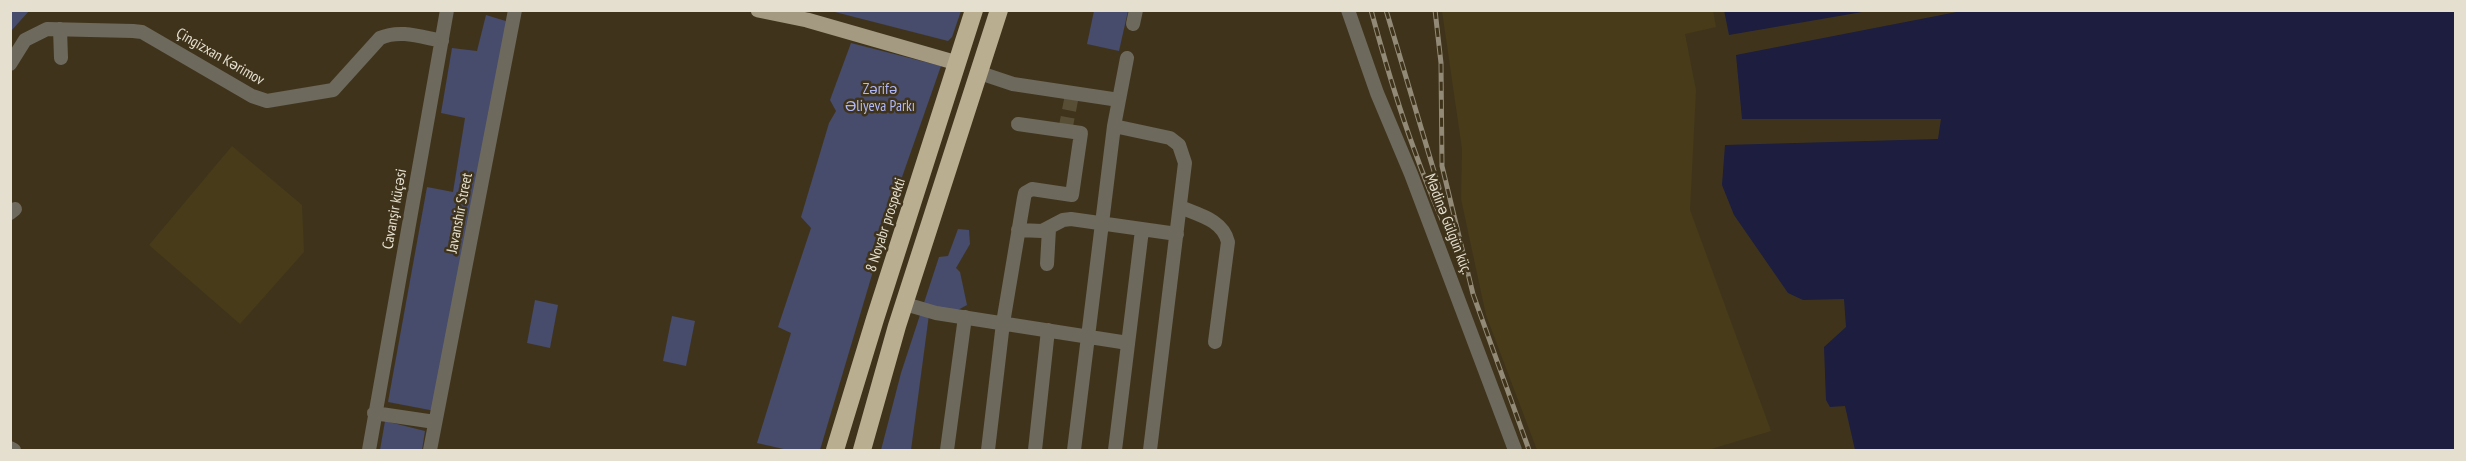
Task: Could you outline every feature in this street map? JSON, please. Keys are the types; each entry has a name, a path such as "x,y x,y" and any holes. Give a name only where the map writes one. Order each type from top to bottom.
{"highway":[{"name":"8 Noyabr prospekti","path":"835,450 874,319 974,10"},
{"path":"862,450 904,304 999,10"},
{"path":"957,63 980,73"}],"main road":[{"path":"758,10 842,29 957,63"}],"street":[{"name":"Cavanşir küçəsi","path":"369,450 447,10"},
{"name":"Javanshir Street","path":"435,423 515,10"},
{"name":"Mədinə Gülgün küç.","path":"1348,10 1377,93 1415,185 1515,450"},
{"name":"Çingizxan Kərimov","path":"10,64 25,40 47,29 142,32 252,96 267,101 337,88 380,38 388,34 398,33 442,40"},
{"path":"60,29 61,58"},
{"path":"1074,450 1114,126 1127,58"},
{"path":"980,73 1013,84 1119,100"},
{"path":"988,450 1003,323 1024,198 1028,190 1072,195 1081,133 1018,123"},
{"path":"1114,126 1162,135 1176,141 1185,164 1150,450"},
{"path":"1180,207 1216,223 1225,230 1228,242 1215,342"},
{"path":"1018,230 1049,229 1063,220 1177,234"},
{"path":"1047,264 1049,229"},
{"path":"1115,450 1142,230"},
{"path":"904,304 965,317 1128,343"},
{"path":"947,450 965,317"},
{"path":"1035,450 1048,330"},
{"path":"374,413 435,423 430,450"}],"shaded area":[{"path":"1724,10 1868,10 1868,11 1729,35"},
{"path":"1967,10 2455,11 2455,450 1855,450 1845,406 1830,407 1826,400 1824,347 1846,327 1844,299 1803,300 1788,293 1734,215 1722,185 1725,145 1938,139 1941,119 1742,119 1736,55"},
{"path":"1442,11 1713,11 1716,27 1685,34 1696,90 1690,210 1771,431 1708,450 1537,450 1486,315 1461,199 1462,149"},
{"path":"232,146 302,205 304,252 240,324 149,245"}],"green space":[{"path":"10,11 29,11 11,31"},
{"path":"831,11 961,11 952,37 948,41"},
{"path":"1094,11 1128,11 1119,51 1087,44"},
{"path":"486,15 509,22 435,411 388,402 427,187 453,192 465,118 441,113 452,48 477,51"},
{"name":"Zərifə Əliyeva Parkı","path":"851,43 941,66 895,197 820,450 788,450 757,443 791,333 778,327 811,228 801,217 829,123 836,111 830,100"},
{"path":"958,229 969,230 970,244 956,268 960,272 967,305 956,311 930,307 911,450 881,450 901,373 939,257 948,256"},
{"path":"535,300 558,305 550,348 527,343"},
{"path":"672,316 695,321 686,366 663,361"},
{"path":"385,421 425,431 422,450 380,450"}],"tunnel":[{"path":"1065,131 1072,95"}],"railway":[{"path":"1371,10 1389,74 1421,168 1460,258"},
{"path":"1386,10 1439,188"},
{"path":"1435,10 1441,63 1442,166 1473,294 1529,450"}]}
